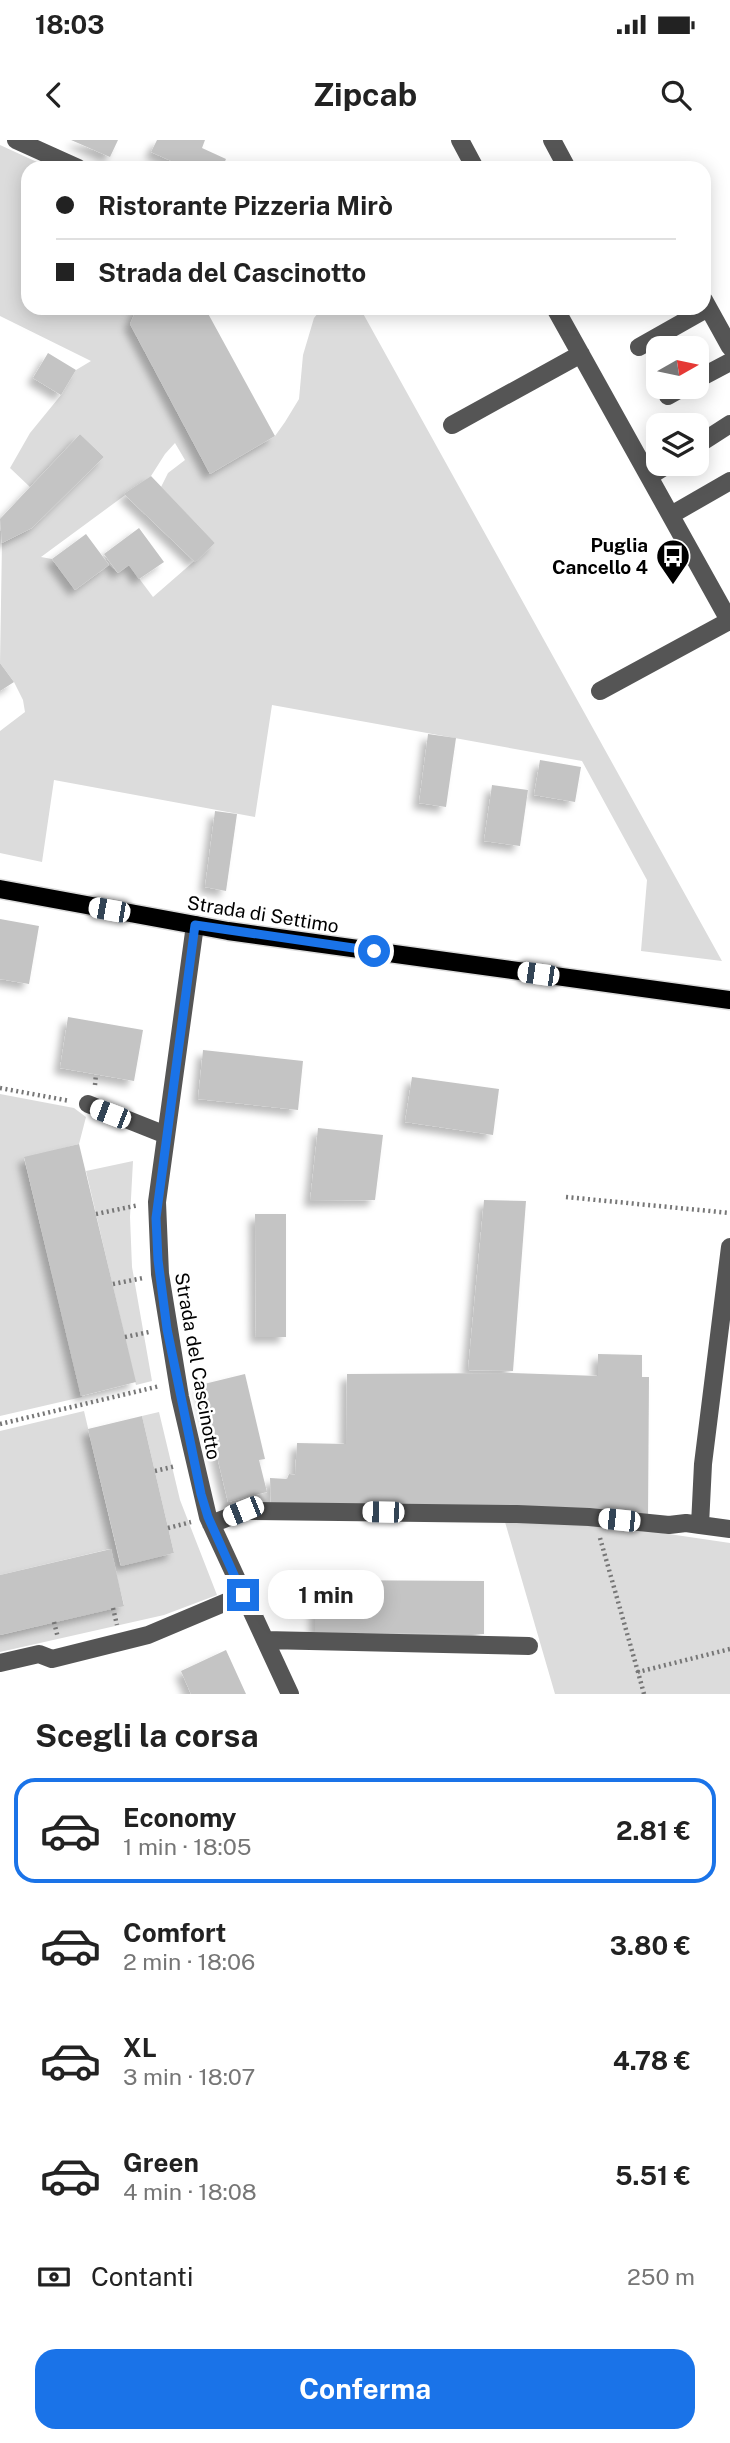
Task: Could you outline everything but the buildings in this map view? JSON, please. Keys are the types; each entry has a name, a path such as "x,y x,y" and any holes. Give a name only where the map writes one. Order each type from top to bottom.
{"main road":[{"name":"Strada di Settimo","path":"0,889 195,925 730,1000"}],"street":[{"path":"16,140 62,161"},
{"path":"460,140 471,161"},
{"path":"552,140 563,161"},
{"path":"711,313 730,347"},
{"path":"559,315 646,469"},
{"path":"639,346 688,315"},
{"path":"452,425 581,354"},
{"path":"709,373 730,362"},
{"path":"709,438 730,424"},
{"path":"600,691 730,621 650,476"},
{"path":"671,515 730,481"},
{"name":"Strada del Cascinotto","path":"195,925 157,1202 160,1274 177,1382 196,1473 211,1524 290,1694"},
{"path":"89,1104 166,1135"},
{"path":"700,1525 703,1464 730,1248"},
{"path":"211,1524 243,1511 517,1514 594,1517 669,1525 686,1523 730,1530"},
{"path":"0,1663 39,1654 52,1659 148,1635 243,1595"},
{"path":"265,1640 529,1646"}],"path":[{"path":"0,1088 89,1104"},
{"path":"566,1197 730,1213"},
{"path":"96,1214 157,1202"},
{"path":"113,1284 160,1274"},
{"path":"125,1338 167,1329"},
{"path":"0,1424 177,1382"},
{"path":"594,1517 644,1694"},
{"path":"638,1672 730,1649"}],"shaded area":[{"path":"0,145 35,161 21,161 21,315 134,315 130,324 210,474 275,436 285,422 299,399 303,355 316,315 364,315 722,961 641,951 647,880 582,761 272,705 255,817 54,780 42,862 0,853 0,731 25,712 23,700 14,682 0,663 2,543 32,528 104,457 80,434 30,487 10,468 30,433 61,395 76,370 91,361 0,316","holes":["175,443 185,460 168,473 161,487 215,543 153,597 129,565 118,573 109,565 75,590 52,559 41,557 151,476"]},
{"path":"0,1094 74,1108 86,1117 79,1144 24,1158 82,1397 0,1416"},
{"path":"133,1161 130,1217 132,1267 152,1381 136,1385 86,1171"},
{"path":"84,1411 120,1565 174,1553 142,1416 159,1412 180,1500 217,1595 164,1615 0,1652 0,1635 124,1605 110,1549 0,1575 0,1431"},
{"path":"505,1522 608,1525 730,1543 730,1694 555,1694"}],"place":[{"name":"Puglia Cancello 4","path":"673,586"}],"route":[{"path":"243,1595 208,1517 201,1494 167,1329 158,1260 157,1202 195,925 374,951"}]}
